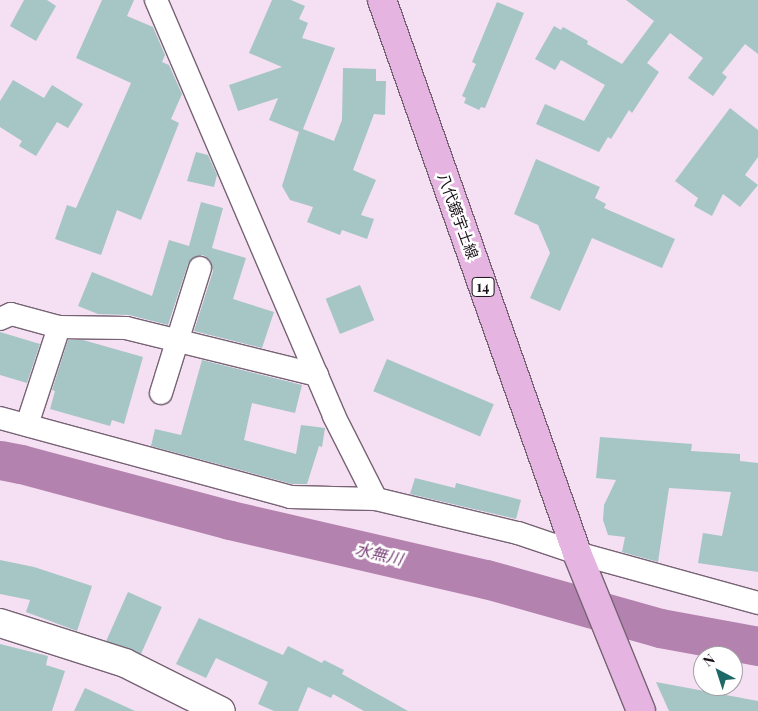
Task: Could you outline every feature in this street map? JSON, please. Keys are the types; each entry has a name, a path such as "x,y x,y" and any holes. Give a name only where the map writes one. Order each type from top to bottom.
{"main road":[{"name":"八代鏡宇土線","path":"382,0 581,563"},
{"name":"14","path":"581,563 641,711"}],"street":[{"path":"156,0 334,416 376,499"},
{"path":"161,393 200,268"},
{"path":"0,319 11,314 59,327 126,328 318,375"},
{"path":"27,425 59,327"},
{"path":"0,418 290,497 376,499 518,533 581,563 758,603"},
{"path":"0,623 125,664 221,711"}],"building":[{"path":"24,0 47,0 56,6 36,41 10,26"},
{"path":"102,0 134,0 127,16 153,27 165,55 162,62 169,65 182,94 171,119 179,123 141,220 117,210 101,255 55,239 67,205 76,208 131,83 76,58"},
{"path":"272,0 291,0 305,6 299,19 308,23 302,38 335,48 303,129 334,141 342,120 343,68 376,69 376,81 386,81 385,115 374,114 353,170 376,180 361,215 374,219 367,239 342,230 340,235 307,222 313,207 290,200 282,186 299,132 269,120 278,98 238,111 229,85 282,67 249,53"},
{"path":"626,0 758,0 758,54 745,44 722,73 727,77 713,96 688,78 703,58 670,33 647,63 659,72 632,113 629,110 611,139 608,137 599,152 536,124 545,104 584,121 605,85 561,60 555,70 535,59 554,26 561,30 563,27 588,41 587,44 622,64 654,21"},
{"path":"497,2 524,13 485,108 481,107 479,110 464,103 466,98 462,96 476,64 472,62"},
{"path":"13,80 44,98 52,85 83,104 68,128 57,122 36,156 19,146 22,141 0,127 0,101"},
{"path":"730,108 758,130 758,157 745,175 758,185 740,207 723,194 712,216 694,206 698,198 675,181"},
{"path":"196,152 208,155 217,175 214,187 187,181"},
{"path":"536,159 600,187 595,198 606,204 604,208 675,239 662,268 592,238 560,311 530,298 550,253 538,225 514,214"},
{"path":"201,202 223,208 212,248 246,258 233,299 274,312 262,348 194,331 213,271 210,260 203,255 192,258 188,264 168,325 129,315 98,314 78,306 92,272 152,296 169,240 189,246"},
{"path":"360,285 374,320 340,334 326,299"},
{"path":"0,332 40,344 27,383 0,375"},
{"path":"68,340 83,340 143,357 124,424 112,420 110,426 50,409 55,391 52,390"},
{"path":"387,359 494,404 480,437 373,391"},
{"path":"202,360 302,385 295,413 252,403 244,440 296,454 301,425 325,428 322,447 319,446 307,484 292,484 151,446 155,429 181,435"},
{"path":"600,437 692,444 691,451 740,454 740,461 758,463 758,572 698,563 703,533 722,536 731,492 669,488 658,562 622,552 625,537 608,535 603,520 604,505 616,480 596,478"},
{"path":"415,478 455,488 456,483 521,500 516,519 410,494"},
{"path":"0,560 34,567 92,586 77,631 26,612 30,600 0,594"},
{"path":"128,592 162,607 140,656 106,641"},
{"path":"199,618 283,655 288,646 322,663 324,660 344,670 342,674 408,711 364,711 333,694 331,698 308,687 298,711 274,711 258,704 268,682 216,658 206,678 176,664"},
{"path":"0,644 48,656 46,665 65,671 52,711 0,711"},
{"path":"656,682 693,689 693,696 731,696 758,701 758,711 669,711"},
{"path":"85,688 135,711 74,711"}],"waterway":[{"name":"水無川","path":"0,460 230,520 486,579 660,628 758,646"}]}
